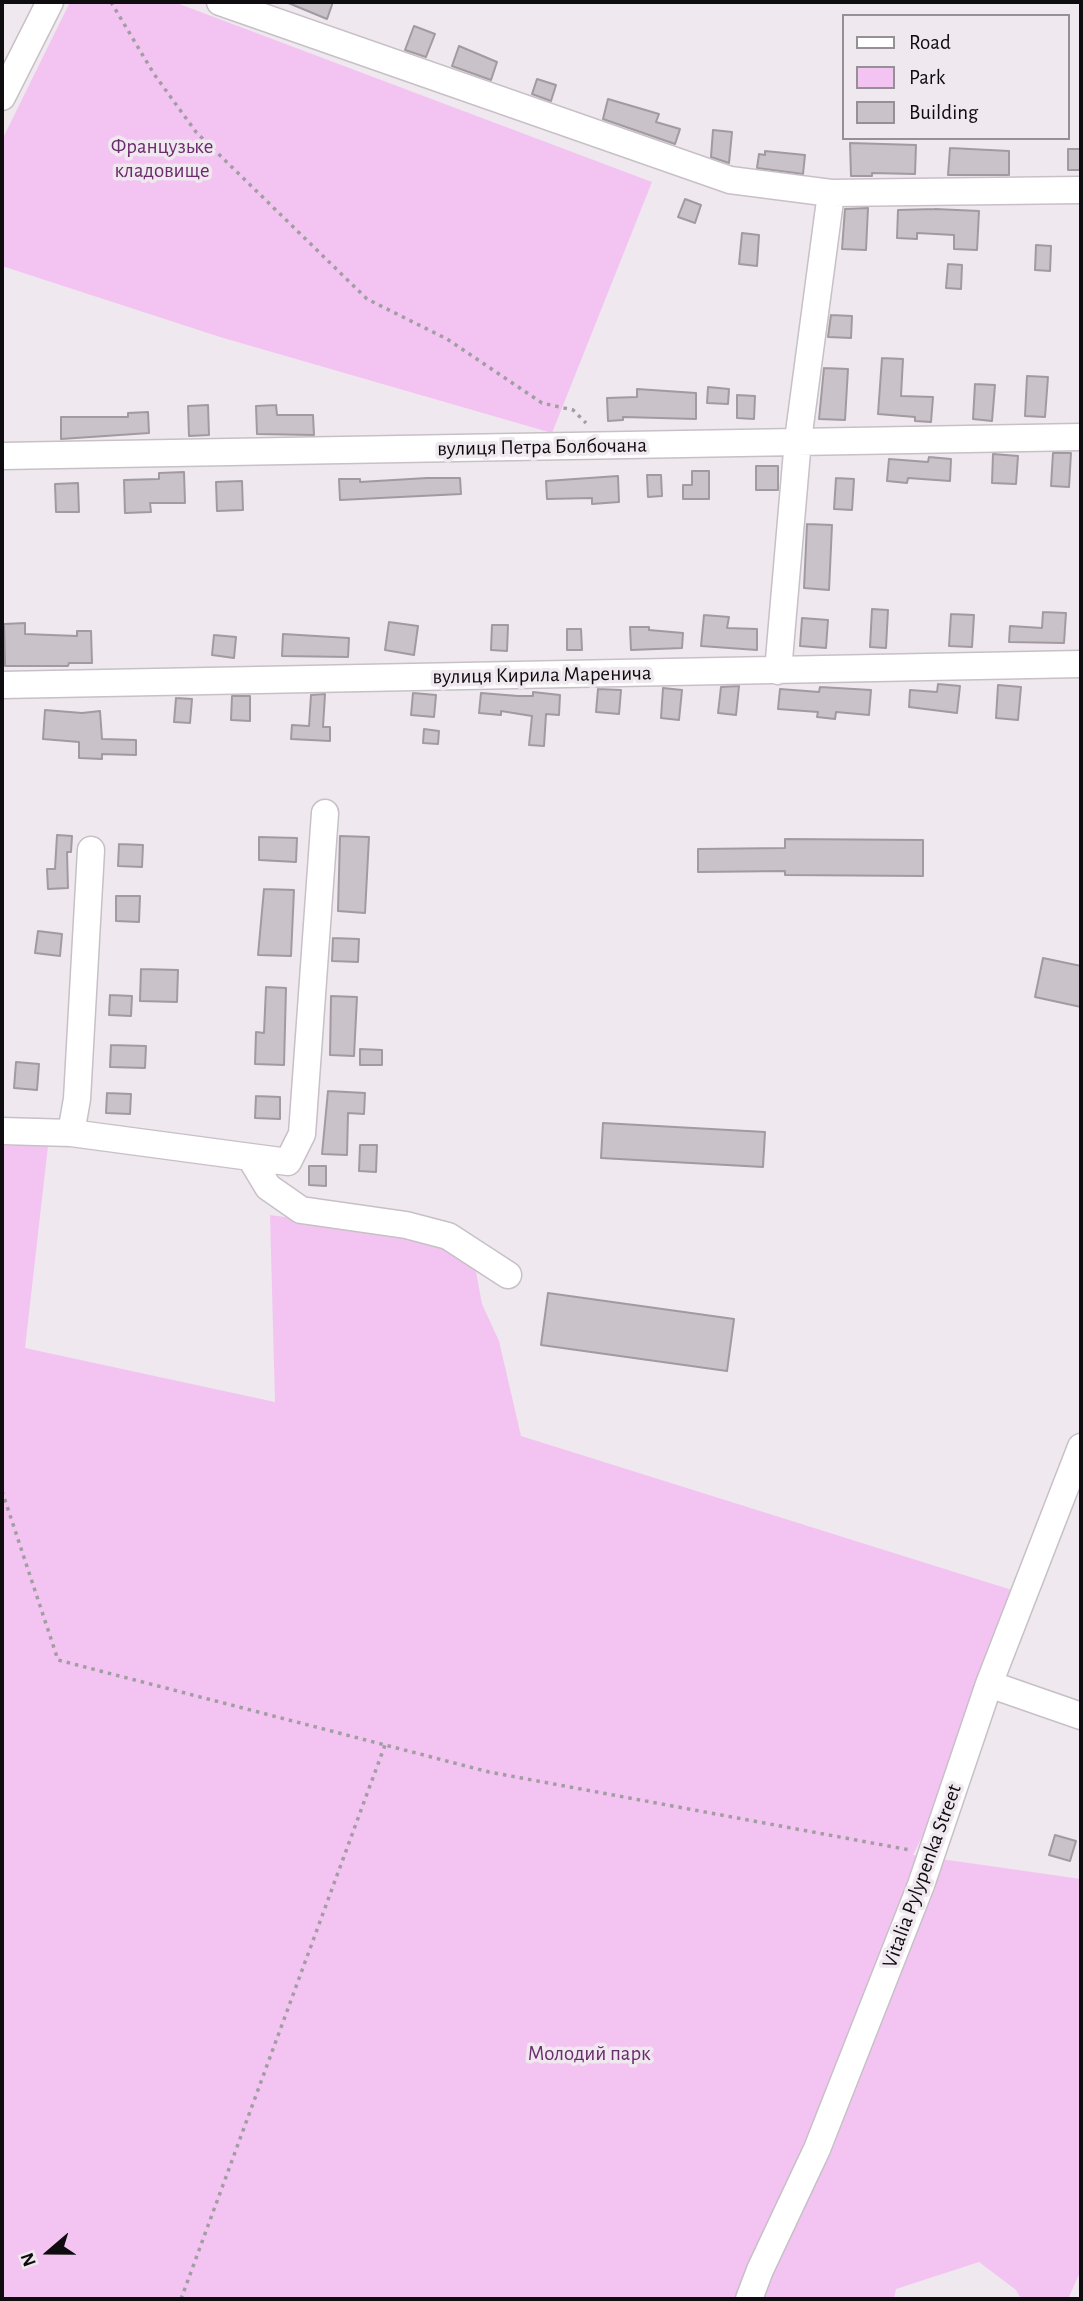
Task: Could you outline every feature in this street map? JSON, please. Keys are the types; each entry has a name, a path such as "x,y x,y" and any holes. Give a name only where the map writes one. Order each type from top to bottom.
{"street":[{"path":"2,97 50,2"},
{"path":"220,2 730,180 831,194 1081,190"},
{"path":"778,671 798,440 831,194"},
{"name":"вулиця Петра Болбочана","path":"2,456 1081,437"},
{"name":"вулиця Кирила Маренича","path":"2,685 1081,664"},
{"path":"2,1131 71,1133 288,1162 302,1135 325,813"},
{"path":"71,1133 77,1099 91,850"},
{"path":"250,1157 268,1187 301,1210 406,1225 448,1236 508,1275"},
{"name":"Vitalia Pylypenka Street","path":"749,2299 817,2149 932,1854 989,1684 1081,1447"},
{"path":"989,1684 1081,1716"}],"path":[{"path":"111,2 154,74 196,132 367,299 447,339 542,403 573,410 608,446"},
{"path":"2,1491 58,1660 489,1772 932,1854"},
{"path":"181,2299 386,1745"}],"green space":[{"name":"Французьке кладовище","path":"70,2 174,2 652,182 552,433 220,337 2,266 2,140"},
{"name":"Молодий парк","path":"2,1146 48,1146 25,1348 275,1402 270,1215 441,1239 474,1261 482,1304 499,1341 521,1436 1015,1591 926,1829 913,1855 1081,1879 1081,2270 1068,2299 1021,2299 1016,2290 979,2262 896,2289 894,2299 2,2299"}],"building":[{"path":"286,2 333,2 327,19"},
{"path":"414,26 435,34 426,57 405,50"},
{"path":"459,46 497,62 491,80 452,66"},
{"path":"537,79 556,85 551,101 532,94"},
{"path":"608,99 659,114 656,122 680,129 675,144 603,119"},
{"path":"713,130 732,132 729,163 711,157"},
{"path":"850,143 916,145 915,174 872,173 872,176 851,176"},
{"path":"950,148 1009,151 1009,175 948,175"},
{"path":"1068,149 1081,149 1081,170 1068,170"},
{"path":"765,151 805,155 803,174 757,168 759,154 765,155"},
{"path":"685,199 701,205 695,223 678,217"},
{"path":"868,208 866,250 842,249 845,209"},
{"path":"898,210 979,211 977,250 954,249 954,235 917,233 917,239 897,238"},
{"path":"742,233 759,235 757,266 739,264"},
{"path":"1036,245 1051,246 1050,271 1035,270"},
{"path":"948,264 962,265 961,289 946,288"},
{"path":"831,315 852,316 851,338 828,337"},
{"path":"882,358 903,359 901,396 933,397 931,422 915,421 915,417 878,414"},
{"path":"824,368 848,369 845,420 819,419"},
{"path":"1027,376 1048,377 1045,417 1025,416"},
{"path":"975,384 995,385 992,421 973,419"},
{"path":"708,387 729,389 728,404 707,403"},
{"path":"637,389 696,393 696,419 623,417 623,420 608,421 607,398 637,397"},
{"path":"737,395 755,396 754,419 737,418"},
{"path":"208,405 209,435 189,436 188,406"},
{"path":"276,405 277,415 313,415 314,435 257,434 256,406"},
{"path":"148,412 149,433 61,439 61,417 128,417 128,413"},
{"path":"1053,453 1071,453 1069,487 1051,486"},
{"path":"993,454 1018,456 1016,484 992,483"},
{"path":"929,457 951,459 950,481 908,478 907,483 887,481 889,459 928,462"},
{"path":"756,466 778,466 778,490 756,490"},
{"path":"692,471 709,471 709,499 683,499 683,485 692,485"},
{"path":"184,472 185,503 150,503 151,512 125,513 124,480 159,479 159,473"},
{"path":"647,475 661,475 662,496 648,497"},
{"path":"618,476 619,502 592,504 592,498 547,499 546,481"},
{"path":"460,478 461,494 340,500 339,479 360,479 360,482"},
{"path":"836,478 854,479 852,510 834,509"},
{"path":"242,481 243,510 217,511 216,482"},
{"path":"78,483 79,512 56,512 55,484"},
{"path":"807,524 832,525 829,590 804,588"},
{"path":"872,609 888,610 886,648 870,647"},
{"path":"1043,612 1066,613 1064,643 1009,642 1010,626 1042,628"},
{"path":"951,614 974,615 972,647 949,646"},
{"path":"704,615 729,617 727,628 757,629 757,650 701,646"},
{"path":"802,618 828,620 826,648 800,646"},
{"path":"389,622 418,626 414,655 385,650"},
{"path":"25,623 25,634 77,636 77,631 91,631 92,663 69,663 68,666 5,666 4,624"},
{"path":"492,625 508,625 507,651 491,650"},
{"path":"630,627 649,627 649,630 683,633 682,648 631,650"},
{"path":"567,629 581,629 582,650 567,650"},
{"path":"283,634 349,638 348,657 282,656"},
{"path":"214,635 236,637 234,658 212,655"},
{"path":"938,684 960,686 957,713 909,707 910,690 937,692"},
{"path":"998,685 1021,687 1018,720 996,718"},
{"path":"739,686 736,715 718,713 721,687"},
{"path":"820,687 871,690 869,715 836,712 835,719 817,717 818,712 778,709 780,689 819,692"},
{"path":"663,688 682,690 679,720 661,718"},
{"path":"598,689 621,690 619,714 596,712"},
{"path":"533,692 560,695 559,715 546,714 544,746 529,745 532,716 501,711 501,715 479,713 481,693 533,696"},
{"path":"413,693 436,695 434,717 411,715"},
{"path":"325,694 323,727 330,727 330,741 291,739 292,725 309,726 311,695"},
{"path":"232,696 250,696 250,721 231,720"},
{"path":"176,698 192,699 190,723 174,722"},
{"path":"45,710 82,713 100,711 102,739 136,740 136,755 102,754 102,759 79,758 79,742 43,739"},
{"path":"424,729 439,731 438,744 423,743"},
{"path":"57,835 72,836 71,852 67,852 68,888 48,889 47,869 55,869"},
{"path":"340,836 369,837 365,913 338,911"},
{"path":"259,837 297,838 296,862 259,860"},
{"path":"785,839 923,840 923,876 785,875 785,871 698,872 698,849 785,848"},
{"path":"119,844 143,845 142,867 118,866"},
{"path":"264,889 294,890 291,956 258,955"},
{"path":"116,896 140,896 139,922 116,921"},
{"path":"38,931 62,934 60,956 35,953"},
{"path":"333,938 359,939 358,962 332,961"},
{"path":"1043,958 1081,966 1081,1007 1035,997"},
{"path":"141,969 178,970 177,1002 140,1001"},
{"path":"266,987 286,988 284,1065 255,1064 256,1032 264,1033"},
{"path":"110,995 132,996 131,1016 109,1015"},
{"path":"331,996 357,997 354,1056 330,1055"},
{"path":"111,1045 146,1046 145,1068 110,1067"},
{"path":"360,1049 382,1050 382,1065 360,1065"},
{"path":"16,1062 39,1064 37,1090 14,1088"},
{"path":"328,1091 365,1093 364,1114 348,1113 347,1155 322,1154"},
{"path":"107,1093 131,1094 130,1114 106,1113"},
{"path":"256,1096 280,1097 280,1119 255,1118"},
{"path":"603,1123 765,1132 763,1167 601,1158"},
{"path":"360,1145 377,1145 376,1172 359,1171"},
{"path":"309,1166 326,1166 326,1186 309,1185"},
{"path":"548,1293 734,1319 727,1371 541,1345"},
{"path":"1055,1835 1076,1841 1070,1861 1049,1855"}]}
